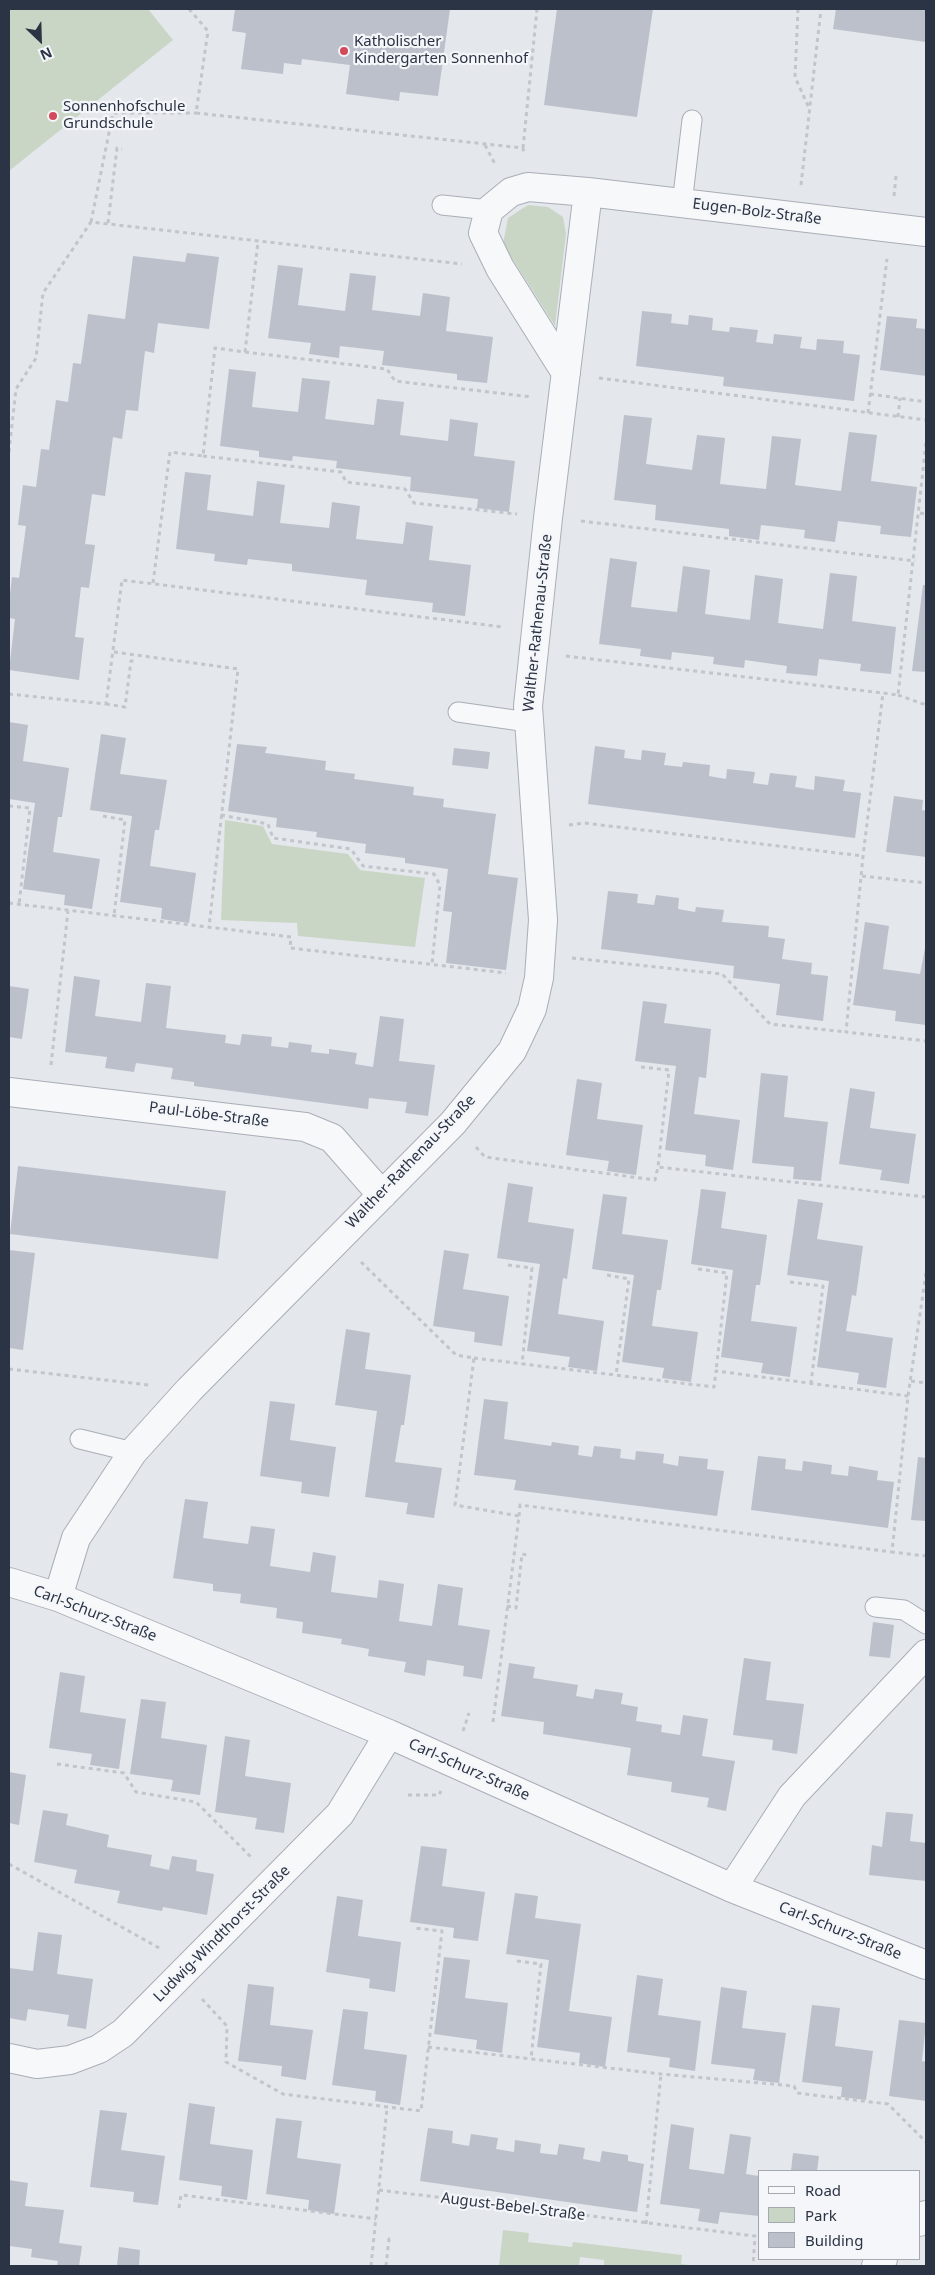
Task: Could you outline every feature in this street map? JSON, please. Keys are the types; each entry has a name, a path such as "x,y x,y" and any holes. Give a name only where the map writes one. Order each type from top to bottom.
{"street":[{"path":"566,374 500,268 483,233 488,210 511,192 528,187 588,192"},
{"name":"Eugen-Bolz-Straße","path":"588,192 926,232"},
{"name":"Walther-Rathenau-Straße","path":"58,1597 76,1538 133,1452 189,1390 453,1123 512,1051 532,1009 540,966 543,920 528,722 535,641 588,192"},
{"name":"Paul-Löbe-Straße","path":"9,1092 305,1127 332,1138 382,1194"},
{"name":"Carl-Schurz-Straße","path":"9,1582 58,1597 388,1734 732,1888 926,1965"},
{"path":"732,1888 792,1796 926,1654"},
{"name":"Ludwig-Windthorst-Straße","path":"9,2058 37,2064 70,2060 98,2049 122,2033 340,1814 388,1734"}],"lane":[{"path":"682,204 692,120"},
{"path":"442,205 488,210"},
{"path":"458,712 528,722"},
{"path":"80,1439 133,1452"},
{"path":"875,1607 904,1610 926,1624"}],"path":[{"path":"189,9 208,31 196,113"},
{"path":"528,187 523,148 538,9"},
{"path":"798,9 795,77 810,109"},
{"path":"798,217 821,9"},
{"path":"9,452 16,389 36,358 43,293 91,222 113,113 196,113 523,148"},
{"path":"108,223 117,148 122,149"},
{"path":"868,412 896,176"},
{"path":"91,222 500,268"},
{"path":"245,352 258,242"},
{"path":"153,583 170,452 203,456 215,348 387,369 395,381 563,400"},
{"path":"566,374 926,420"},
{"path":"870,394 926,402"},
{"path":"898,416 900,398"},
{"path":"898,695 920,513 926,443"},
{"path":"920,513 926,514"},
{"path":"106,704 122,580 153,583 898,695 926,705"},
{"path":"114,652 238,669 209,928"},
{"path":"9,694 125,707 131,661 136,661"},
{"path":"846,1032 863,856 883,693"},
{"path":"9,806 30,808 19,905"},
{"path":"221,815 268,824 273,838 351,849 364,866 434,874 440,885 432,964"},
{"path":"103,816 125,820 114,916"},
{"path":"536,828 584,823 863,856"},
{"path":"862,876 926,883"},
{"path":"9,904 291,937 290,948 432,964 540,966 722,974 770,1024 926,1041"},
{"path":"48,1096 68,911"},
{"path":"453,1123 485,1157 656,1180 669,1070 641,1067"},
{"path":"658,1167 926,1197"},
{"path":"337,1239 456,1355 714,1387 727,1273 698,1269"},
{"path":"508,1265 532,1268 522,1364"},
{"path":"892,1552 908,1396 926,1273"},
{"path":"607,1275 629,1279 616,1375"},
{"path":"790,1282 823,1286 811,1383"},
{"path":"474,1358 455,1505 519,1516"},
{"path":"9,1369 189,1390"},
{"path":"716,1370 908,1396"},
{"path":"911,1381 926,1382"},
{"path":"493,1722 520,1505 926,1556"},
{"path":"507,1606 516,1608 522,1554 527,1554"},
{"path":"57,1764 124,1773 136,1792 196,1802 275,1880"},
{"path":"408,1795 439,1795"},
{"path":"9,1864 170,1955 180,1976 228,2026 226,2062 283,2094 420,2111 442,1932 414,1928"},
{"path":"517,1961 542,1964 531,2059"},
{"path":"428,2047 661,2074 794,2086 797,2093 888,2104 926,2142"},
{"path":"646,2224 661,2074"},
{"path":"371,2266 387,2108"},
{"name":"August-Bebel-Straße","path":"379,2190 755,2236 753,2266"},
{"path":"179,2208 181,2195 376,2219"},
{"path":"386,2266 389,2239 393,2239"}],"green space":[{"name":"Sonnenhofschule Grundschule","path":"9,9 148,9 173,40 9,171"},
{"path":"528,205 548,207 563,217 566,234 555,326 503,244 508,218"},
{"path":"225,820 263,826 272,844 348,854 360,870 425,878 415,947 298,936 297,923 221,920"},
{"path":"503,2230 529,2233 528,2242 572,2247 573,2242 682,2255 681,2264 698,2266 604,2266 604,2260 580,2257 579,2266 499,2266"}],"building":[{"name":"Katholischer Kindergarten Sonnenhof","path":"235,9 450,9 438,96 400,92 399,101 346,94 350,65 302,59 301,65 284,63 283,74 241,69 246,33 232,31"},
{"path":"557,9 653,9 637,117 544,105"},
{"path":"836,9 926,9 926,42 833,29"},
{"path":"187,253 219,257 209,329 158,323 154,353 145,351 138,411 126,410 122,439 113,437 105,496 92,494 85,544 95,545 89,588 81,587 75,637 84,638 79,680 9,670 15,619 9,618 12,577 19,578 26,526 18,525 23,485 36,487 41,449 49,450 56,400 68,402 73,363 81,364 88,314 125,319 133,256 185,262"},
{"path":"278,265 303,268 298,305 345,311 350,273 376,276 372,310 420,316 423,293 450,297 446,331 493,337 487,383 457,380 457,374 382,365 384,351 340,346 339,358 309,354 311,343 268,338"},
{"path":"642,311 672,314 671,323 688,325 689,315 713,318 712,330 729,332 730,327 758,330 756,342 773,344 774,334 802,337 800,348 816,350 817,339 844,341 843,353 860,355 854,401 723,386 724,377 636,366"},
{"path":"887,316 917,319 916,328 926,329 926,376 880,370"},
{"path":"229,369 256,372 252,407 298,412 302,378 330,381 325,419 374,425 377,399 404,402 400,435 448,441 450,419 478,423 474,456 515,461 509,512 477,508 478,499 410,491 411,477 336,468 337,461 293,456 292,461 259,457 259,451 220,446"},
{"path":"624,415 652,418 646,464 692,470 697,435 725,438 720,484 766,489 772,436 801,439 795,485 841,491 849,432 877,435 871,481 917,487 911,537 880,534 881,526 838,521 835,542 804,538 805,530 761,525 759,540 729,536 729,529 655,520 656,505 614,500"},
{"path":"185,472 211,475 207,510 253,516 257,481 285,485 280,523 329,528 332,502 360,506 356,539 403,544 406,522 433,526 429,560 471,565 465,616 432,612 433,603 365,595 367,580 292,571 292,564 248,559 247,565 214,561 215,554 176,549"},
{"path":"610,558 637,562 631,607 677,612 683,566 710,570 705,614 750,620 755,575 783,579 778,623 823,629 830,573 857,576 852,621 896,627 891,674 860,671 861,664 819,659 817,676 786,673 787,666 745,660 744,668 713,664 714,657 672,652 671,660 640,656 641,649 599,644"},
{"path":"923,585 926,585 926,672 912,671"},
{"path":"9,722 28,725 23,761 69,768 62,817 58,817 53,852 100,859 92,909 64,905 65,895 23,889 35,803 9,799"},
{"path":"101,734 126,738 120,774 167,780 159,830 155,830 150,866 196,873 189,923 161,919 162,908 120,902 132,816 90,810"},
{"path":"237,744 267,747 265,753 326,761 325,770 355,774 354,779 414,787 413,795 444,799 443,807 496,814 488,874 518,878 506,970 446,963 452,912 443,911 448,869 405,863 405,858 365,853 366,844 316,837 317,832 276,827 277,818 228,811"},
{"path":"595,746 625,750 624,758 641,760 642,750 666,753 664,765 682,767 683,762 710,765 709,776 726,779 727,769 755,772 753,783 768,785 770,773 797,776 795,787 814,790 815,776 845,780 843,791 861,793 855,838 588,804"},
{"path":"454,748 490,752 488,769 452,765"},
{"path":"894,796 923,800 922,810 926,811 926,857 886,852"},
{"path":"608,891 638,894 637,903 654,905 656,895 679,898 678,909 695,912 696,907 724,910 722,922 769,926 768,937 785,939 782,959 812,963 811,974 828,976 823,1021 776,1015 780,984 733,978 734,966 601,949"},
{"path":"865,922 889,926 883,969 920,974 926,943 926,1025 895,1021 896,1011 853,1005"},
{"path":"74,976 100,980 95,1016 141,1022 146,983 171,986 166,1028 226,1035 225,1043 240,1045 242,1034 272,1037 271,1046 288,1048 289,1042 312,1045 311,1052 329,1054 329,1049 357,1053 355,1064 373,1067 380,1016 404,1019 399,1061 435,1065 428,1116 405,1113 407,1102 369,1098 368,1109 194,1086 194,1082 171,1079 173,1068 136,1063 134,1072 105,1068 107,1057 65,1052"},
{"path":"9,986 29,989 22,1039 9,1037"},
{"path":"643,1001 667,1004 664,1023 711,1029 706,1078 699,1077 694,1114 740,1120 733,1170 705,1166 706,1155 665,1150 676,1066 635,1061"},
{"path":"761,1073 788,1076 784,1117 828,1122 821,1181 793,1179 794,1167 752,1163"},
{"path":"577,1079 602,1083 597,1119 643,1125 636,1175 607,1171 609,1161 566,1155"},
{"path":"850,1088 875,1092 870,1128 916,1134 909,1184 880,1180 882,1170 839,1164"},
{"path":"18,1166 226,1191 218,1259 10,1234"},
{"path":"508,1183 533,1187 528,1222 574,1229 567,1279 563,1278 558,1314 604,1321 597,1371 568,1367 570,1357 527,1351 540,1264 497,1258"},
{"path":"701,1189 726,1192 721,1228 767,1235 760,1285 756,1285 751,1321 797,1327 790,1377 761,1373 763,1363 721,1357 733,1270 691,1264"},
{"path":"603,1194 627,1197 622,1234 668,1240 661,1290 657,1290 652,1326 698,1332 691,1382 662,1378 664,1368 622,1362 634,1275 592,1269"},
{"path":"798,1199 823,1203 817,1239 863,1246 856,1296 852,1295 846,1331 893,1338 886,1388 857,1384 859,1373 817,1367 829,1281 787,1275"},
{"path":"9,1250 35,1253 23,1350 9,1348"},
{"path":"444,1250 469,1254 463,1289 509,1296 502,1346 474,1342 475,1332 433,1326"},
{"path":"346,1329 370,1333 365,1369 411,1375 404,1425 401,1425 395,1462 442,1468 434,1518 406,1514 408,1503 365,1497 377,1411 335,1405"},
{"path":"484,1399 508,1402 504,1439 551,1446 552,1442 579,1446 578,1455 592,1457 594,1446 621,1449 620,1458 635,1460 636,1451 664,1454 663,1463 678,1466 679,1456 708,1459 707,1469 724,1471 717,1516 514,1490 516,1480 474,1475"},
{"path":"270,1401 295,1404 290,1440 336,1447 329,1497 301,1493 302,1482 260,1476"},
{"path":"758,1456 786,1459 785,1469 802,1471 803,1461 832,1465 831,1474 848,1476 849,1466 878,1471 877,1480 894,1482 888,1528 751,1510"},
{"path":"918,1457 926,1458 926,1521 911,1520"},
{"path":"185,1499 208,1502 203,1538 248,1544 251,1526 275,1529 270,1566 310,1572 313,1552 336,1556 331,1592 377,1598 379,1580 404,1584 399,1621 432,1626 438,1584 463,1588 458,1625 490,1630 482,1679 463,1676 464,1666 427,1660 425,1676 404,1672 406,1662 368,1656 369,1649 341,1644 342,1639 302,1633 303,1622 276,1618 277,1608 240,1603 241,1594 213,1591 213,1584 173,1578"},
{"path":"873,1622 894,1625 890,1658 869,1656"},
{"path":"744,1658 771,1662 766,1700 804,1704 797,1754 772,1750 773,1740 733,1735"},
{"path":"509,1663 535,1667 533,1678 578,1685 576,1696 593,1699 595,1689 623,1693 621,1704 638,1707 636,1721 662,1725 661,1732 680,1735 683,1715 708,1719 702,1756 735,1761 726,1811 707,1807 709,1798 671,1792 672,1782 627,1775 631,1748 543,1734 544,1722 501,1716"},
{"path":"60,1672 85,1676 80,1712 126,1719 119,1769 90,1765 92,1754 49,1748"},
{"path":"141,1699 166,1702 161,1738 207,1745 200,1795 171,1791 173,1780 130,1774"},
{"path":"225,1736 250,1740 245,1776 291,1783 284,1833 255,1829 257,1818 215,1812"},
{"path":"9,1772 26,1775 19,1825 9,1823"},
{"path":"43,1810 68,1814 66,1825 109,1835 107,1847 152,1855 150,1866 169,1870 172,1856 197,1860 196,1871 214,1874 207,1915 163,1907 162,1911 117,1903 120,1891 74,1883 77,1870 34,1862"},
{"path":"886,1812 913,1814 910,1841 926,1843 926,1881 869,1875 872,1845 882,1847"},
{"path":"421,1846 447,1849 442,1886 485,1892 478,1941 453,1938 454,1928 410,1922"},
{"path":"515,1893 538,1896 535,1918 581,1924 569,2011 612,2017 605,2067 579,2063 580,2053 537,2047 549,1960 506,1954"},
{"path":"337,1896 363,1900 358,1936 401,1942 395,1992 369,1988 370,1979 326,1972"},
{"path":"38,1932 62,1935 57,1974 93,1979 86,2029 67,2026 69,2015 28,2009 26,2021 9,2018 9,1968 33,1971"},
{"path":"444,1957 470,1960 465,1998 508,2003 502,2053 476,2049 477,2040 434,2034"},
{"path":"637,1975 663,1979 658,2015 701,2021 695,2071 669,2067 670,2058 627,2052"},
{"path":"248,1984 274,1987 270,2025 313,2030 306,2080 281,2076 282,2066 238,2061"},
{"path":"721,1987 747,1991 742,2028 786,2033 779,2083 753,2080 755,2069 711,2064"},
{"path":"812,2005 840,2008 835,2046 873,2051 866,2100 841,2097 842,2087 802,2082"},
{"path":"343,2009 368,2012 364,2049 407,2055 400,2105 375,2101 376,2091 332,2085"},
{"path":"899,2020 926,2023 922,2061 926,2062 926,2101 889,2096"},
{"path":"189,2103 215,2107 210,2144 253,2150 247,2200 221,2196 222,2186 179,2180"},
{"path":"100,2110 127,2113 121,2150 165,2156 158,2205 133,2202 134,2192 90,2187"},
{"path":"276,2118 302,2121 297,2158 341,2164 334,2214 308,2210 309,2200 266,2194"},
{"path":"671,2124 694,2128 689,2169 724,2174 730,2134 751,2137 746,2174 758,2176 758,2216 720,2212 718,2224 698,2221 700,2209 660,2204"},
{"path":"428,2128 453,2131 452,2143 469,2146 471,2134 498,2138 496,2149 514,2152 515,2140 541,2144 540,2153 557,2155 559,2144 585,2148 583,2159 600,2162 602,2151 628,2155 628,2161 644,2164 637,2212 420,2181"},
{"path":"793,2153 819,2156 817,2170 791,2170"},
{"path":"9,2180 28,2183 25,2206 64,2210 59,2243 82,2246 79,2266 57,2266 58,2261 31,2257 32,2249 9,2246"},
{"path":"119,2247 140,2250 139,2266 117,2266"}],"place":[{"name":"Katholischer Kindergarten Sonnenhof","path":"344,51"},
{"name":"Sonnenhofschule Grundschule","path":"53,116"}]}
